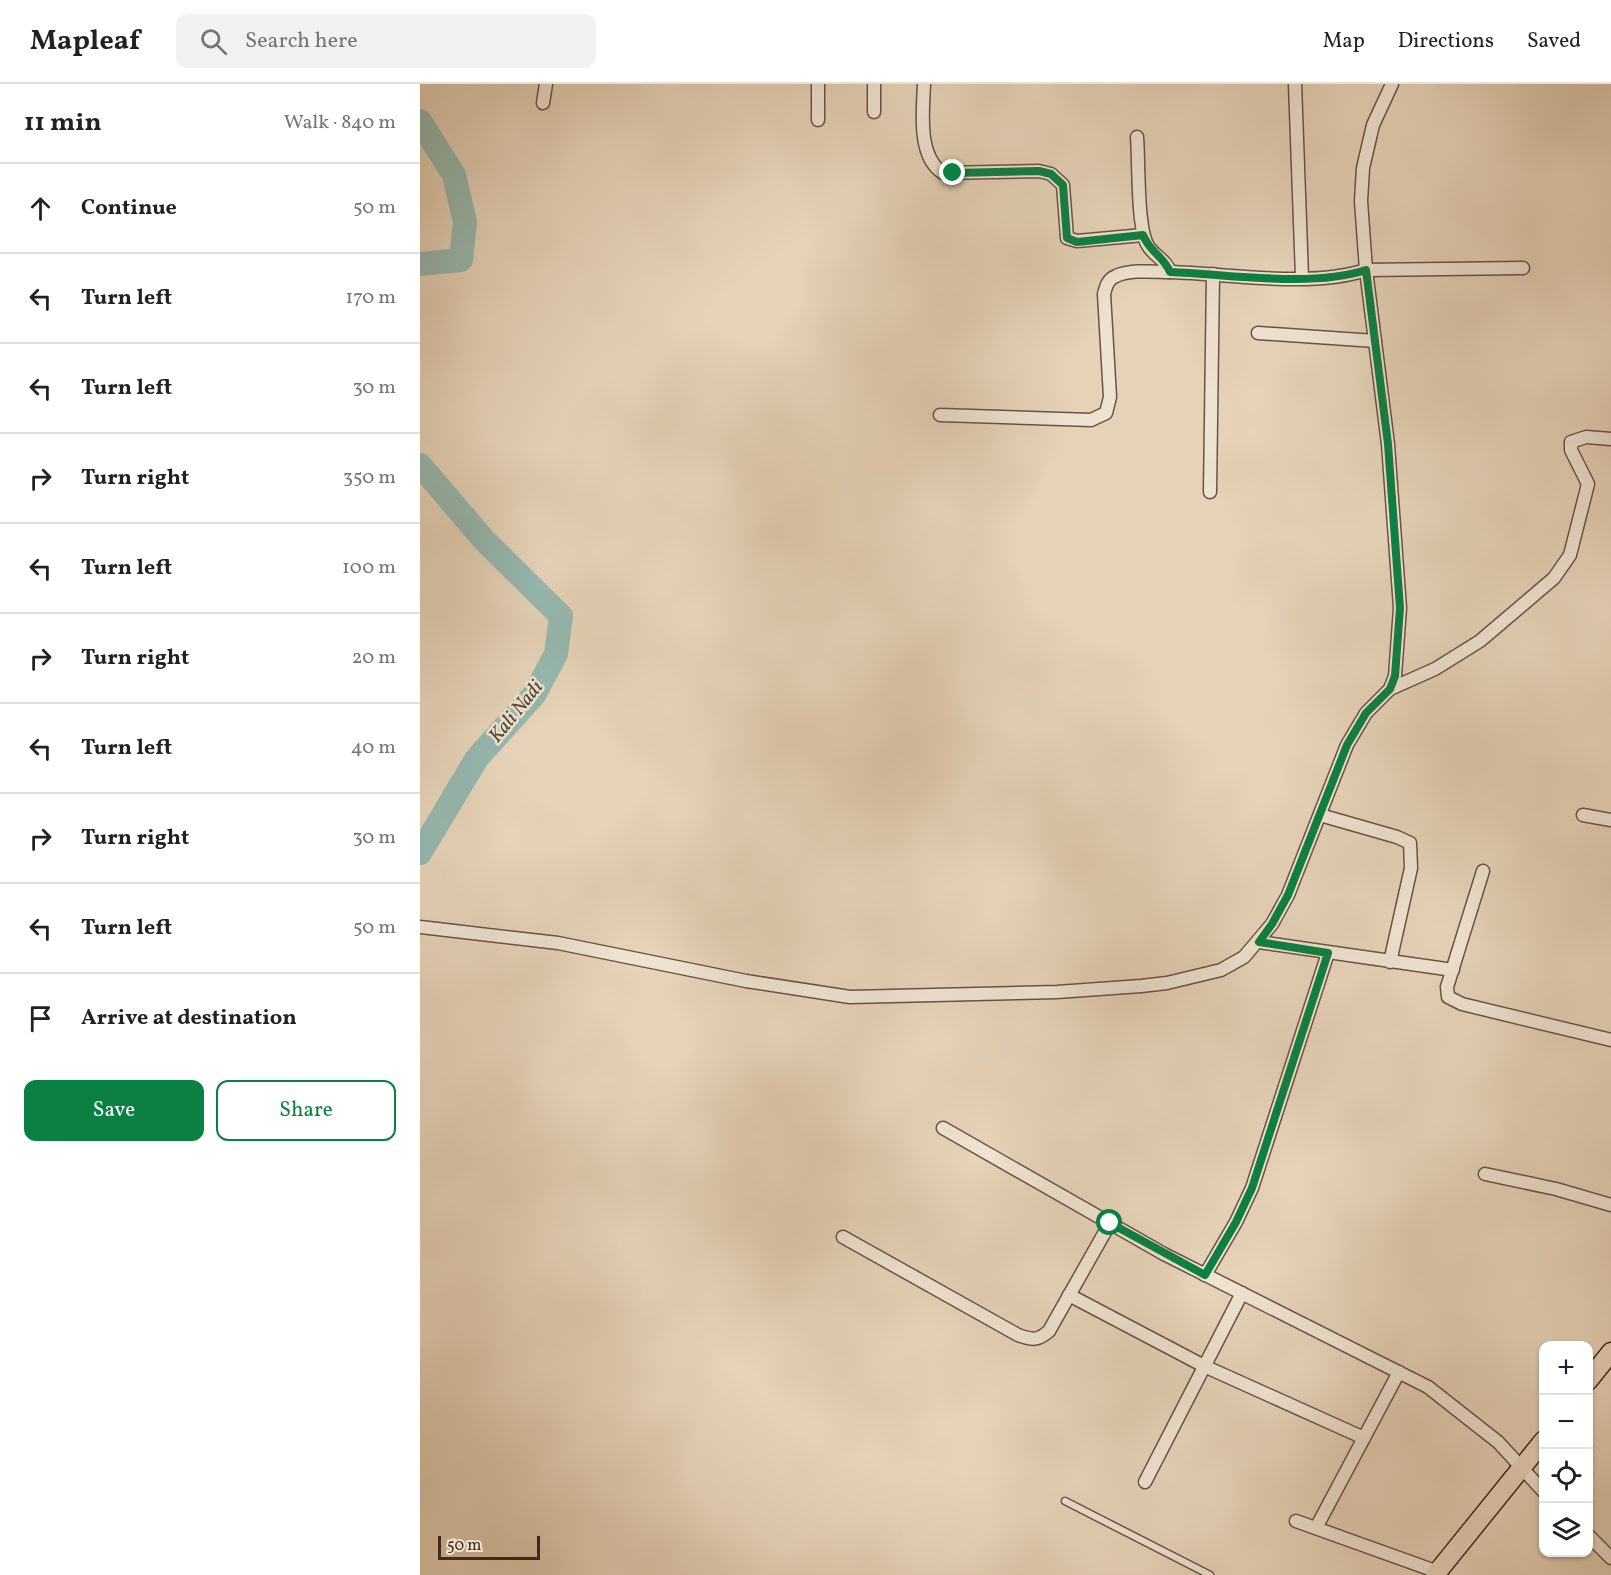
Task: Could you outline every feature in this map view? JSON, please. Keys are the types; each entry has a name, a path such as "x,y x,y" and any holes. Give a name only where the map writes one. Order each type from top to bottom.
{"main road":[{"path":"1593,1375 1611,1352"},
{"path":"1437,1574 1539,1446"}],"street":[{"path":"543,103 546,84"},
{"path":"818,84 818,120"},
{"path":"874,84 874,112"},
{"path":"924,84 925,138 928,154 936,168 943,173 1039,171 1051,174 1063,185 1067,238 1077,242 1143,235"},
{"path":"1295,84 1302,277"},
{"path":"1390,689 1395,676 1399,648 1400,608 1388,444 1366,270 1361,201 1363,168 1373,125 1392,84"},
{"path":"1137,137 1143,235 1152,252 1168,265 1170,272"},
{"path":"940,415 1091,420 1101,417 1109,407 1110,397 1105,287 1113,277 1119,275 1170,272 1302,277 1342,275 1366,270 1523,268"},
{"path":"1210,492 1213,274"},
{"path":"1258,333 1375,341"},
{"path":"420,927 558,943 746,981 850,997 1057,992 1167,983 1234,964 1259,942 1288,895 1351,738 1366,713 1390,689 1436,669 1480,641 1554,578 1570,555 1588,484 1571,450 1571,442 1586,437 1611,439"},
{"path":"1320,815 1397,837 1410,843 1411,868 1390,962"},
{"path":"1583,816 1611,820"},
{"path":"1483,871 1447,992 1452,1001 1611,1040"},
{"path":"1259,942 1453,970"},
{"path":"1205,1275 1236,1222 1252,1188 1328,953"},
{"path":"944,1128 1205,1275 1428,1387 1478,1424 1539,1486"},
{"path":"1485,1174 1556,1189 1611,1205"},
{"path":"843,1237 1018,1335 1033,1340 1041,1338 1049,1331 1110,1223"},
{"path":"1145,1482 1242,1293"},
{"path":"1069,1295 1204,1366 1364,1438"},
{"path":"1316,1528 1399,1372"},
{"path":"1296,1521 1437,1574"},
{"path":"1593,1540 1611,1558"}],"lane":[{"path":"1065,1501 1210,1575"}],"waterway":[{"name":"Kali Nadi","path":"420,121 454,175 465,222 461,260 420,264"},
{"name":"Kali Nadi","path":"420,465 484,540 561,616 556,654 534,695 477,758 420,853"}],"route":[{"path":"953,173 1039,171 1051,174 1063,185 1067,238 1077,242 1143,235 1146,244 1168,265 1170,272 1290,278 1354,274 1366,270 1388,444 1400,608 1399,648 1395,676 1390,689 1366,713 1347,745 1288,895 1259,942 1328,953 1252,1188 1236,1222 1205,1275 1110,1223"}]}
